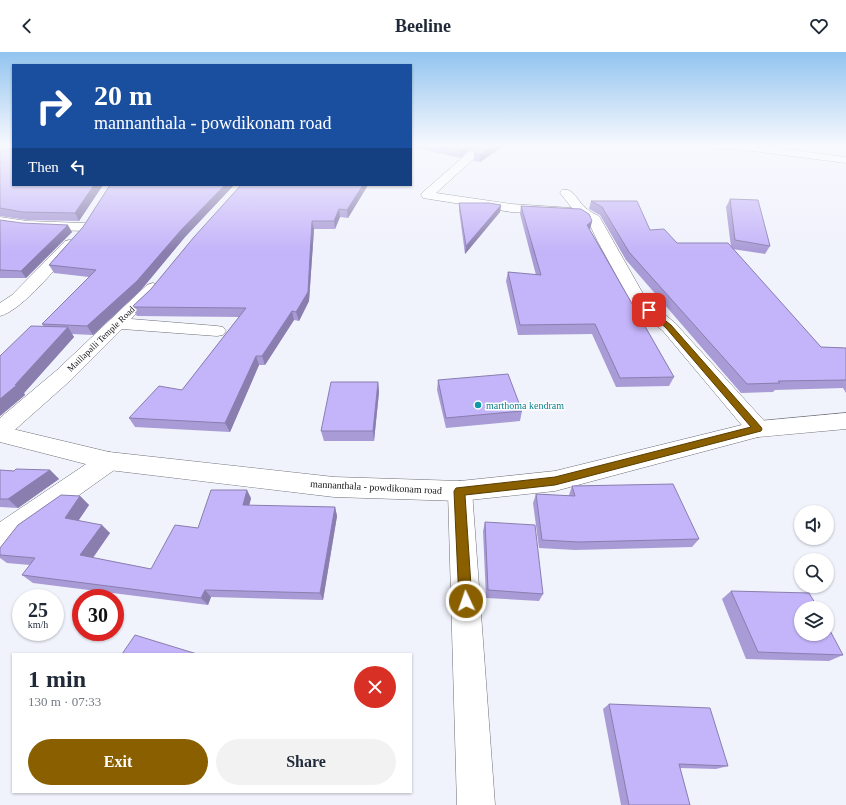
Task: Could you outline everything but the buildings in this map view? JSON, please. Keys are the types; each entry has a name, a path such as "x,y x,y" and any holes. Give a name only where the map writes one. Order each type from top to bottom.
{"street":[{"path":"443,180 426,195 511,208 582,212"},
{"path":"566,193 582,212 594,219 604,240 639,302 669,327 758,429"},
{"path":"0,221 27,225 87,222 46,270 18,298 0,311"},
{"name":"Maillapalli Temple Road","path":"0,430 64,375 148,294 162,276"},
{"path":"118,323 217,331"},
{"name":"mannanthala - powdikonam road","path":"0,434 109,461 334,487 460,491 555,481 758,429 846,421"},
{"path":"0,537 109,461"},
{"path":"460,491 476,805"}],"place":[{"name":"marthoma kendram","path":"478,405"}],"route":[{"path":"466,601 460,491 555,481 758,429 669,327 649,310"}]}
